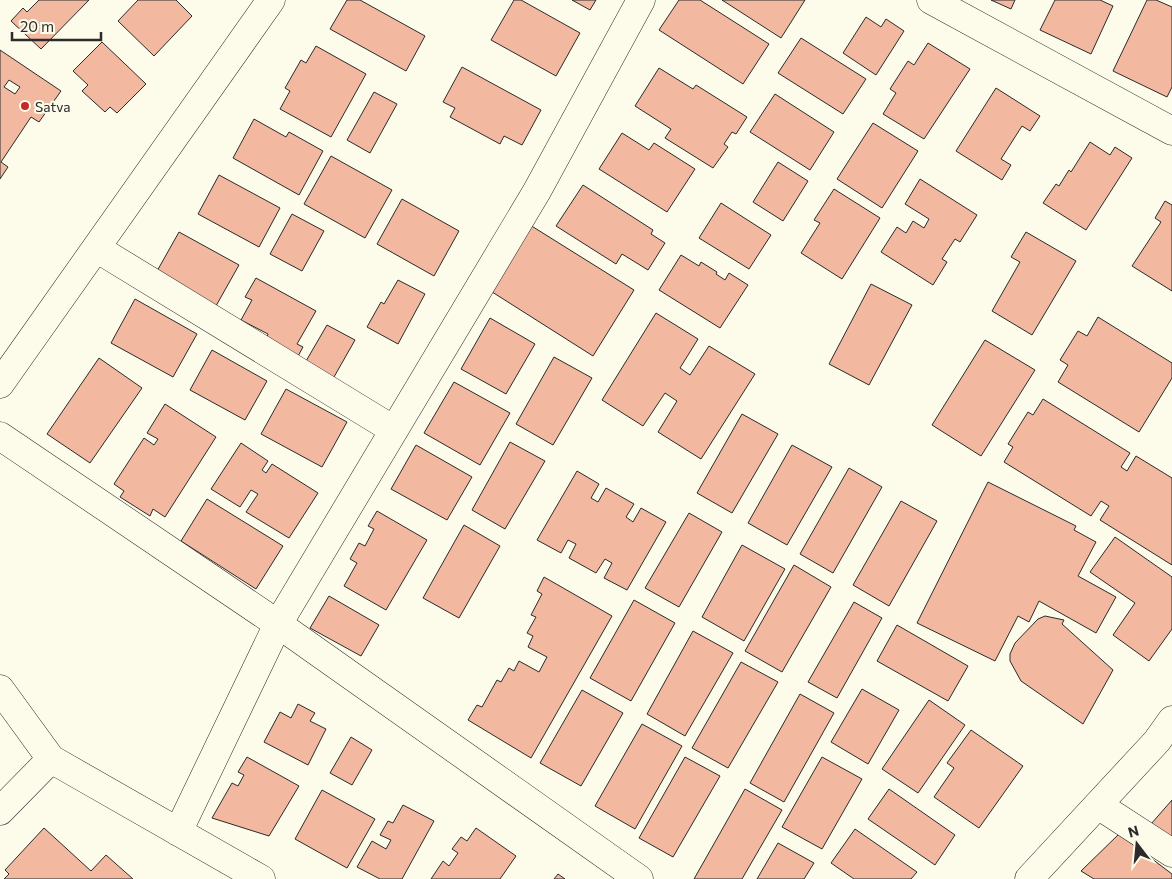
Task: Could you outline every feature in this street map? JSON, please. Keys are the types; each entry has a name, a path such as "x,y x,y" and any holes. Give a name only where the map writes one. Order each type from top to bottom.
{"street":[{"path":"0,384 271,0"},
{"path":"178,832 278,624 537,191 641,0"},
{"path":"931,0 1172,131"},
{"path":"96,248 394,430"},
{"path":"0,436 278,624 640,879"},
{"path":"0,688 51,759 261,879"},
{"path":"1029,879 1157,742 1172,720"},
{"path":"0,811 51,759"},
{"path":"1098,805 1172,853"}],"building":[{"path":"39,0 89,0 41,49 11,21 23,8 27,12"},
{"path":"138,0 176,0 192,16 154,56 118,21"},
{"path":"347,0 360,0 425,36 406,71 330,29"},
{"path":"514,0 521,0 580,33 556,76 491,40"},
{"path":"572,0 596,0 590,10"},
{"path":"679,0 700,0 769,44 743,84 659,30"},
{"path":"722,0 805,0 781,38"},
{"path":"991,0 1015,0 1011,9"},
{"path":"1055,0 1100,0 1113,6 1091,54 1040,30"},
{"path":"1147,0 1156,0 1172,7 1172,87 1167,97 1113,71"},
{"path":"866,17 881,27 886,19 904,31 876,75 843,53"},
{"path":"801,38 866,79 843,114 778,73"},
{"path":"102,42 146,84 117,113 110,107 105,112 82,91 88,85 73,71"},
{"path":"928,43 970,69 924,139 883,114 896,93 890,89 908,61 914,65"},
{"path":"316,46 366,74 331,137 280,109 290,91 285,88 301,60 306,63"},
{"name":"Satva","path":"0,50 61,91 39,122 31,117 1,162 8,167 0,179","holes":["9,80 20,87 15,94 4,87"]},
{"path":"462,67 541,110 522,145 504,136 500,144 450,117 455,108 443,102"},
{"path":"659,68 693,89 696,85 747,117 736,134 732,132 724,144 728,147 713,168 665,138 671,129 635,106"},
{"path":"996,88 1040,116 1030,131 1022,126 1001,159 1011,165 1002,180 956,151"},
{"path":"374,92 397,104 370,153 347,140"},
{"path":"775,94 834,132 810,170 750,132"},
{"path":"254,119 286,137 289,132 323,151 299,195 233,158"},
{"path":"873,123 918,151 882,208 837,179"},
{"path":"622,133 649,150 654,143 695,169 667,212 599,169"},
{"path":"1090,142 1110,155 1115,147 1132,158 1086,230 1043,203 1056,184 1059,186 1069,170 1071,172"},
{"path":"331,156 392,190 365,238 304,204"},
{"path":"778,162 808,181 783,221 753,202"},
{"path":"219,175 280,208 259,247 198,214"},
{"path":"920,179 977,215 960,242 955,239 942,259 947,262 933,285 881,252 897,227 906,233 913,221 924,228 929,219 905,204"},
{"path":"583,185 653,230 651,234 665,243 648,270 622,254 616,264 556,226"},
{"path":"834,189 880,218 842,279 801,253 820,223 814,220"},
{"path":"402,199 459,231 434,276 377,244"},
{"path":"1165,201 1172,205 1172,291 1132,266 1161,222 1155,218"},
{"path":"721,203 771,235 749,269 699,238"},
{"path":"292,214 324,231 302,271 270,254"},
{"path":"530,225 634,290 593,356 489,290"},
{"path":"179,232 239,265 212,313 152,280"},
{"path":"1026,232 1076,261 1032,335 992,311 1020,262 1011,257"},
{"path":"681,255 699,266 701,262 717,272 716,274 725,280 729,273 748,285 720,328 659,290"},
{"path":"256,278 316,311 297,344 303,347 297,358 265,341 268,334 241,320 252,300 245,297"},
{"path":"398,280 425,294 398,344 367,327 381,302 384,304"},
{"path":"871,284 912,305 869,385 829,364"},
{"path":"135,299 197,334 173,377 111,343"},
{"path":"656,313 698,339 680,368 690,375 709,346 755,374 701,459 658,432 677,401 665,393 643,426 602,400"},
{"path":"1098,317 1172,363 1172,378 1139,432 1058,382 1068,365 1060,360 1078,331 1087,336"},
{"path":"490,318 535,344 506,394 461,369"},
{"path":"327,325 355,340 330,384 302,368"},
{"path":"985,340 1035,370 981,456 932,425"},
{"path":"212,350 267,381 245,420 190,390"},
{"path":"554,357 592,378 553,445 516,424"},
{"path":"99,358 142,388 90,463 47,434"},
{"path":"454,382 510,413 480,465 424,433"},
{"path":"286,389 347,422 322,467 261,434"},
{"path":"1043,399 1130,453 1121,467 1127,471 1136,456 1172,478 1172,565 1100,520 1109,506 1101,501 1091,516 1004,462 1013,447 1008,444 1028,412 1033,415"},
{"path":"165,404 216,437 165,517 153,509 150,516 120,497 124,491 114,484 144,438 154,445 158,439 147,433"},
{"path":"742,414 778,434 732,513 697,493"},
{"path":"510,442 545,461 505,529 472,510"},
{"path":"241,443 268,461 262,470 266,473 272,464 318,493 289,538 246,512 258,494 251,490 240,507 211,489"},
{"path":"416,445 472,477 447,520 391,489"},
{"path":"792,445 832,467 787,545 748,523"},
{"path":"849,468 882,487 833,573 800,554"},
{"path":"577,471 599,484 591,498 598,502 606,488 634,504 626,517 633,522 641,508 666,522 627,590 604,578 612,563 605,559 596,573 569,558 576,544 568,540 561,553 537,540"},
{"path":"988,482 1076,526 1074,530 1096,542 1078,576 1116,597 1096,633 1039,601 1029,622 1018,616 995,661 917,623"},
{"path":"207,499 283,546 256,589 181,541"},
{"path":"901,501 937,521 889,606 853,585"},
{"path":"377,511 427,540 386,610 344,586 357,563 350,559 359,543 365,546 374,529 368,526"},
{"path":"689,513 722,532 679,607 645,588"},
{"path":"464,525 500,546 459,618 423,598"},
{"path":"1115,537 1172,577 1172,629 1149,661 1113,635 1135,603 1090,572"},
{"path":"742,545 785,569 744,641 702,617"},
{"path":"794,565 831,587 782,672 745,651"},
{"path":"544,577 612,616 531,758 468,720 477,705 482,707 497,680 501,682 509,668 514,671 519,661 539,672 547,657 528,647 533,636 527,633 536,617 531,615 542,594 537,591"},
{"path":"329,596 379,625 361,656 310,628"},
{"path":"634,600 675,623 631,701 590,678"},
{"path":"854,602 882,618 837,698 808,682"},
{"path":"1045,616 1064,620 1062,624 1113,670 1083,724 1021,681 1010,661 1010,654 1015,643 1038,619"},
{"path":"897,625 968,666 948,701 877,661"},
{"path":"693,631 733,653 685,736 647,714"},
{"path":"741,662 778,682 728,768 692,748"},
{"path":"862,689 899,710 868,764 831,742"},
{"path":"582,690 623,713 581,786 540,763"},
{"path":"800,694 834,713 784,802 750,783"},
{"path":"929,700 965,725 918,793 882,769"},
{"path":"298,704 315,713 310,721 326,729 308,765 264,742 280,712 291,718"},
{"path":"642,724 682,746 635,829 595,806"},
{"path":"971,730 1023,766 979,828 934,797 954,768 947,763"},
{"path":"351,737 372,750 352,785 330,773"},
{"path":"247,757 299,786 269,836 212,818 232,783 238,786 244,775 238,772"},
{"path":"685,757 720,776 673,857 639,838"},
{"path":"822,757 862,779 822,849 782,827"},
{"path":"745,789 782,810 742,879 694,879"},
{"path":"889,789 955,835 935,865 868,819"},
{"path":"322,790 375,819 347,868 295,839"},
{"path":"1172,800 1172,842 1151,824"},
{"path":"403,805 434,821 402,879 380,879 357,867 372,841 386,849 391,840 380,835 388,821 393,823"},
{"path":"44,828 91,871 106,855 133,879 4,879 9,874 5,870"},
{"path":"476,828 516,856 500,879 431,879 443,861 449,866 458,853 452,849 461,837 467,841"},
{"path":"855,829 917,872 911,879 854,879 831,863"},
{"path":"1119,834 1172,874 1172,879 1094,879 1081,871"},
{"path":"778,843 814,863 804,879 757,879"},
{"path":"558,874 565,879 554,879"}],"place":[{"name":"Satva","path":"25,106"}]}
